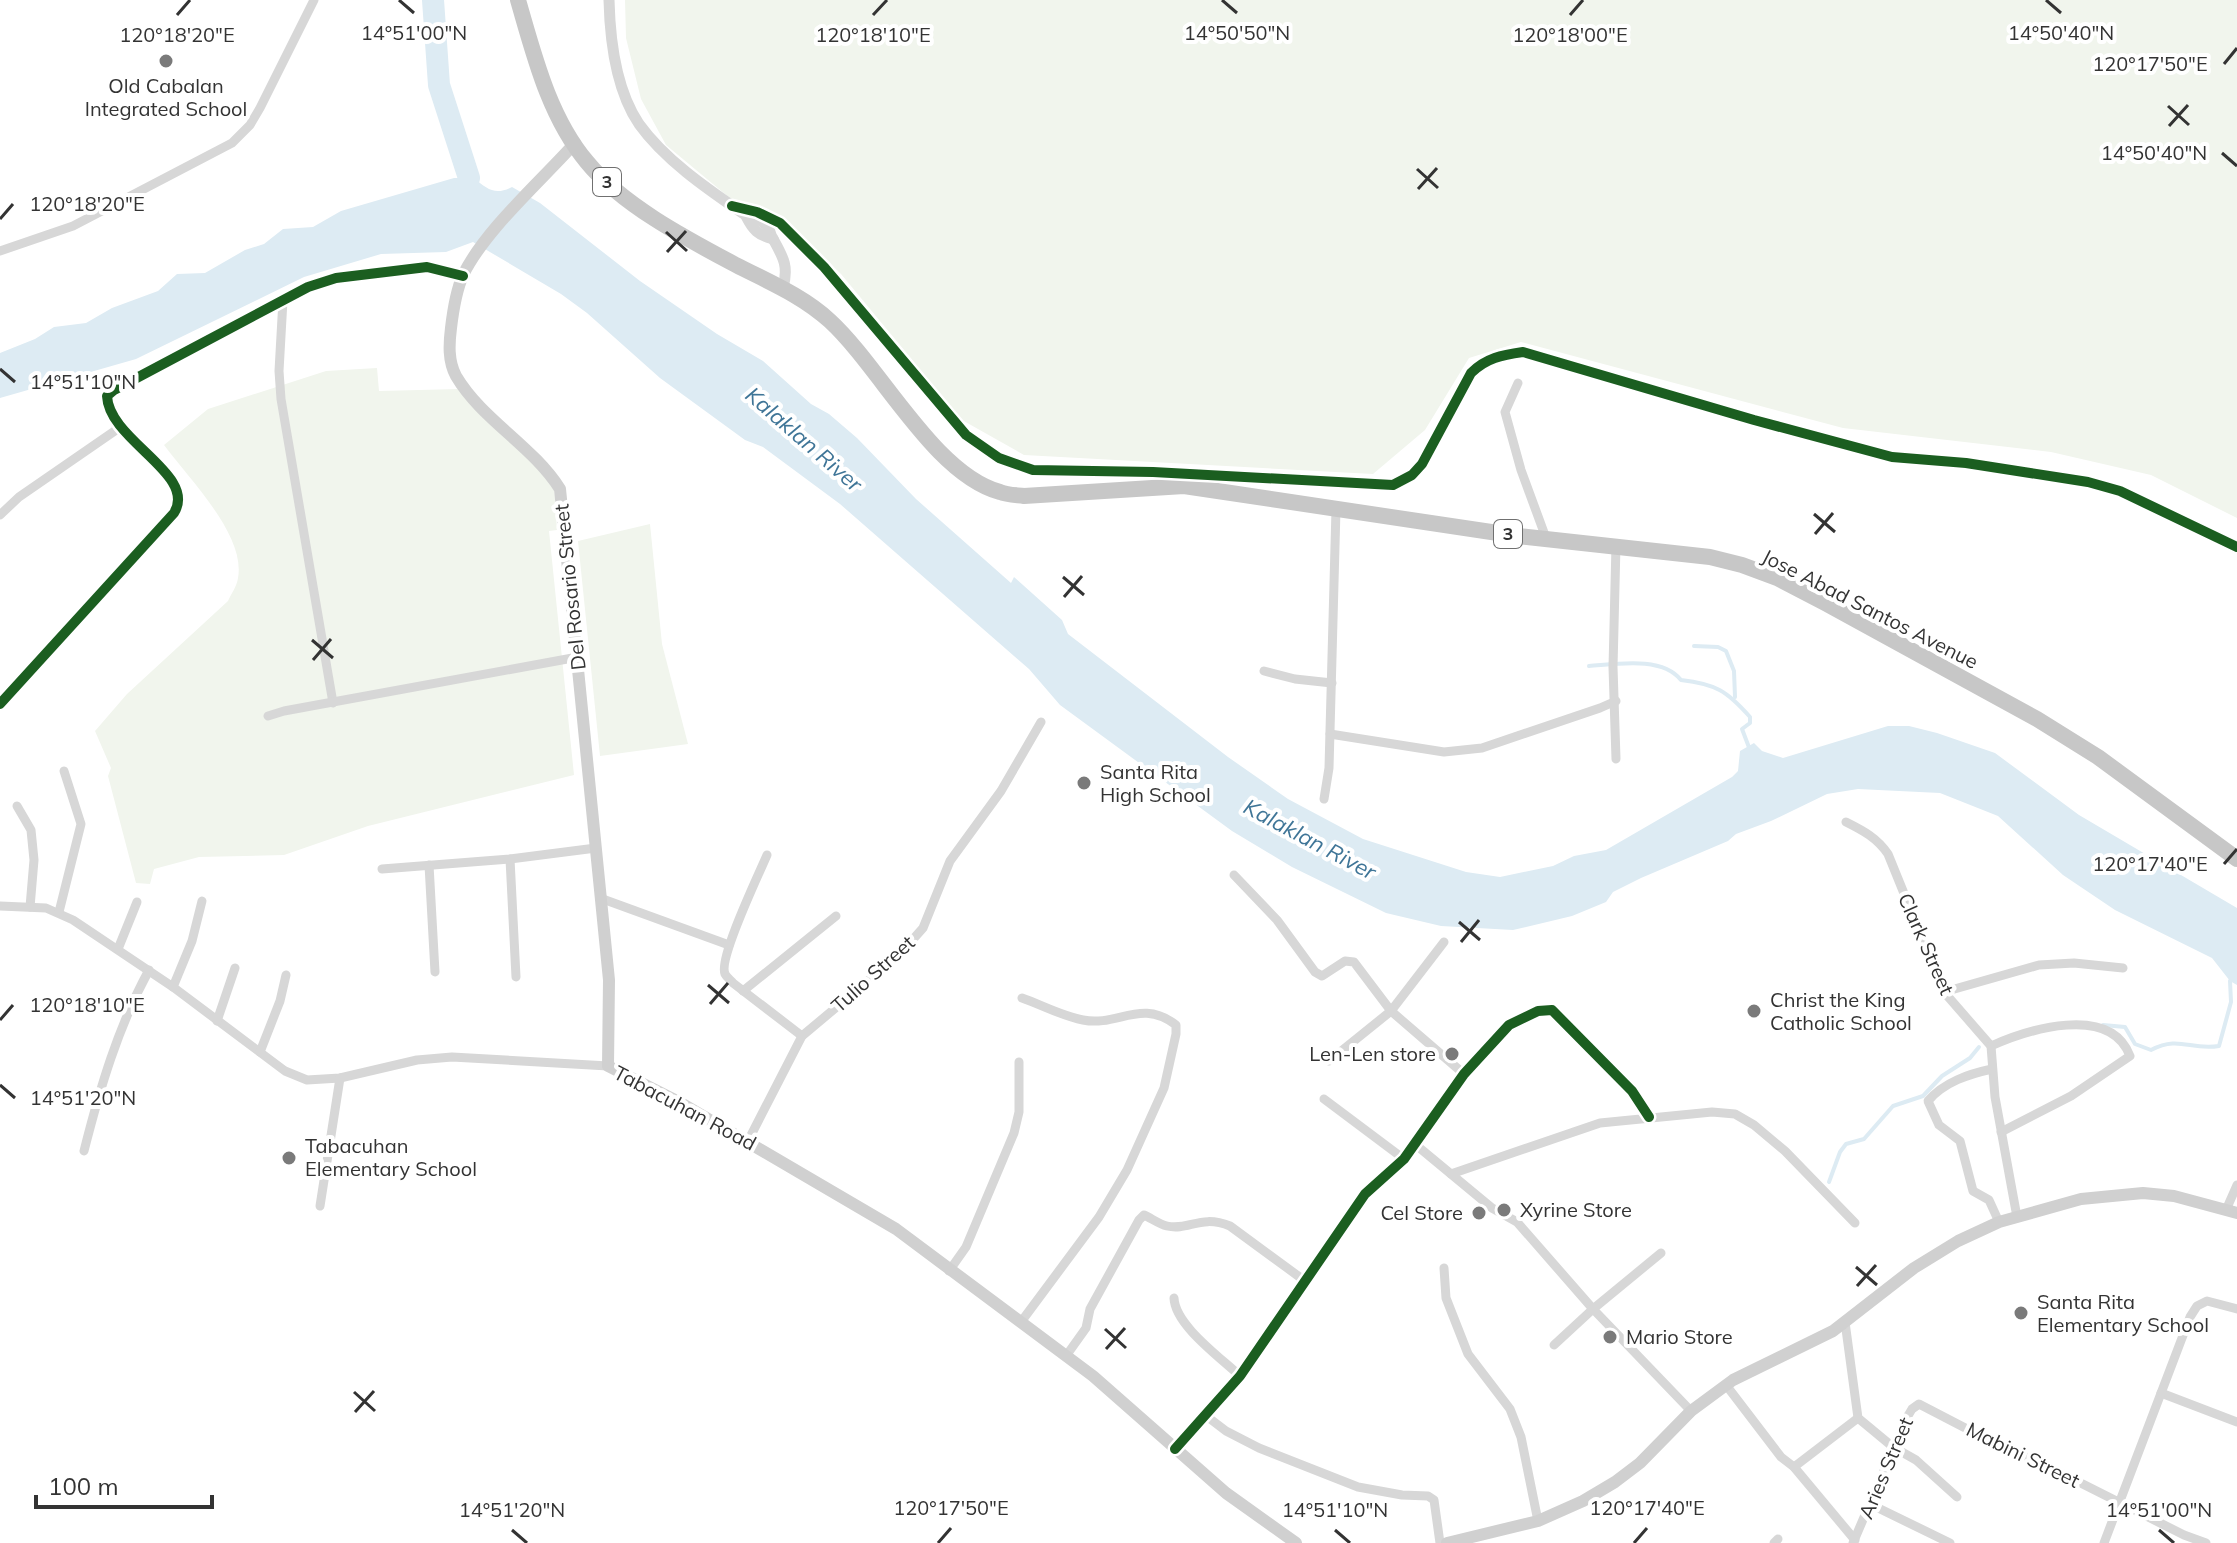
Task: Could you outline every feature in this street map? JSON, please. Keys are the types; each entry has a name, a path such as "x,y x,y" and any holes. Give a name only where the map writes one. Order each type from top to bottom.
{"highway":[{"name":"Jose Abad Santos Avenue","path":"518,0 543,78 559,116 586,161 607,182 665,224 783,288 829,320 858,350 943,455 970,478 999,492 1024,496 1184,486 1546,538 1710,557 1777,578 2037,719 2109,765 2237,859"}],"main road":[{"name":"Del Rosario Street","path":"575,143 477,253 463,276 453,310 449,342 450,362 456,376 471,395 541,463 560,489 609,980 608,1066"},
{"name":"Tabacuhan Road","path":"608,1066 748,1141 896,1229 1066,1356 1226,1493 1296,1543"},
{"path":"1447,1543 1538,1521 1583,1501 1640,1463 1691,1411 1726,1385 1833,1331 1914,1268 1958,1241 1999,1222 2081,1199 2143,1193 2174,1196 2232,1212"}],"street":[{"path":"0,251 73,226 232,143 250,125 260,108 314,0"},
{"path":"609,0 615,57 628,103 637,121 663,149 746,216 752,229 773,239 787,268 783,288"},
{"path":"732,206 757,212 780,223 833,277 966,435 991,453 1016,466 1033,470 1153,472 1393,485 1412,475 1422,464 1471,373 1481,363 1499,355 1523,352 1740,417 1892,457 1966,463 2088,482 2120,491 2237,547"},
{"path":"0,704 180,503 179,493 169,476 119,428 107,404 107,396 308,287 336,278 427,267 463,276"},
{"path":"283,300 279,386 333,703"},
{"path":"1518,383 1505,412 1521,470 1546,538"},
{"path":"0,515 19,497 119,428"},
{"path":"1324,799 1329,768 1336,509"},
{"path":"1616,545 1613,667 1616,759"},
{"path":"268,716 578,657"},
{"path":"1264,671 1295,679 1332,683"},
{"path":"1330,734 1444,752 1482,748 1616,701"},
{"name":"Tulio Street","path":"748,1141 802,1036 900,954 923,928 950,861 1001,791 1041,722"},
{"path":"59,912 81,824 64,771"},
{"path":"17,806 31,830 34,860 30,907"},
{"name":"Clark Street","path":"1846,822 1873,837 1888,854 1944,992 1991,1046"},
{"path":"382,869 510,859 596,848"},
{"path":"767,855 729,945 724,963 725,973 743,991 802,1036"},
{"path":"510,859 516,977"},
{"path":"429,865 435,972"},
{"path":"1234,875 1277,920 1315,972 1322,976 1345,961 1354,962 1391,1011 1464,1074"},
{"path":"600,898 729,945"},
{"path":"173,987 192,941 202,901"},
{"path":"118,949 137,902"},
{"name":"Tabacuhan Road","path":"0,906 59,912 149,970 285,1071 307,1080 340,1078 417,1060 452,1057 608,1066"},
{"path":"743,991 836,916"},
{"path":"1329,1061 1391,1011 1444,942"},
{"path":"1944,992 2039,965 2074,963 2123,968"},
{"path":"217,1021 235,968"},
{"path":"84,1151 113,1049 149,970"},
{"path":"260,1052 280,1001 286,975"},
{"path":"1021,1322 1099,1217 1127,1170 1164,1088 1176,1034 1176,1025 1166,1017 1134,1012 1102,1021 1084,1020 1022,998"},
{"path":"1175,1449 1240,1376 1365,1194 1416,1145 1464,1074 1509,1025 1538,1011 1552,1010 1632,1091 1649,1117"},
{"path":"2001,1132 2071,1096 2130,1056 2125,1046 2100,1028 2081,1024 2038,1030 1991,1046 2001,1132 2017,1217"},
{"path":"949,1271 966,1247 1014,1133 1019,1112 1019,1062"},
{"path":"1992,1069 1959,1079 1928,1101 1939,1125 1960,1141 1973,1191 1989,1200 1999,1222"},
{"path":"320,1206 340,1078"},
{"path":"1324,1099 1404,1159"},
{"path":"1451,1174 1600,1123 1712,1112 1735,1114 1754,1125 1785,1151 1855,1223"},
{"path":"1416,1145 1492,1208 1517,1222 1593,1309 1691,1411"},
{"path":"2232,1212 2237,1185"},
{"path":"1066,1356 1086,1328 1090,1309 1144,1215 1167,1226 1205,1220 1230,1226 1305,1281"},
{"path":"1554,1345 1661,1253"},
{"path":"1444,1268 1446,1298 1468,1354 1510,1409 1521,1437 1538,1521"},
{"path":"1174,1298 1174,1308 1181,1320 1240,1376"},
{"path":"2104,1543 2190,1317 2197,1306 2207,1301 2237,1309"},
{"path":"1845,1322 1858,1418 1893,1447 1916,1460 1957,1497"},
{"path":"1726,1385 1781,1457 1794,1467 1854,1542"},
{"path":"2161,1393 2237,1422"},
{"name":"Aries Street","path":"1854,1542 1912,1409 1919,1404 1927,1406"},
{"name":"Mabini Street","path":"1927,1406 1998,1445 2206,1543"},
{"path":"1205,1415 1226,1431 1259,1448 1358,1487 1428,1496 1434,1500 1440,1543"},
{"path":"1794,1467 1858,1418"},
{"path":"1872,1505 1950,1543"}],"shaded area":[{"path":"625,0 2237,0 2237,518 2151,475 2051,452 1843,428 1521,342 1469,358 1425,430 1373,474 1024,455 962,420 841,274 783,218 731,199 666,145 641,99 626,38"},
{"path":"377,368 379,391 459,389 554,484 557,530 549,531 574,775 368,826 284,855 199,857 154,869 150,884 136,883 108,776 111,768 95,731 127,694 228,601 238,578 238,561 225,526 164,445 208,409 326,371"},
{"path":"650,524 662,644 688,744 600,756 578,541"}],"water":[{"name":"Kalaklan River","path":"454,178 474,178 496,191 512,187 540,203 640,281 717,334 763,361 811,404 829,414 857,438 916,499 1011,583 1014,577 1062,620 1068,634 1288,799 1363,839 1466,872 1500,877 1553,866 1574,856 1606,850 1732,777 1738,771 1740,751 1754,743 1762,751 1783,758 1888,726 1909,726 1995,753 2079,815 2237,908 2237,985 2230,981 2212,958 2115,910 2063,875 1998,816 1940,793 1858,789 1827,794 1641,878 1613,892 1606,902 1572,916 1513,930 1441,926 1386,913 1292,867 1232,831 1060,705 1029,669 840,504 763,447 745,440 660,378 561,294 473,242 446,252 381,254 304,277 136,359 0,398 0,353 35,339 54,327 86,323 112,308 158,291 177,274 205,273 245,250 264,244 283,229 313,227 341,211"}],"waterway":[{"path":"433,0 439,85 469,178 459,204"},
{"path":"1694,646 1718,647 1726,651 1734,671 1735,697"},
{"path":"1589,666 1651,664 1673,672 1681,680 1720,690 1750,717 1750,723 1742,729 1750,750"},
{"path":"2103,1025 2125,1027 2135,1044 2151,1050 2178,1043 2219,1046 2231,1002 2230,981 2237,969"},
{"path":"1829,1182 1846,1144 1864,1139 1893,1106 1923,1096 1942,1076 1970,1058 1979,1047"}],"cycle path":[{"path":"732,206 757,212 780,223 824,267 966,435 999,458 1033,470 1153,472 1393,485 1412,475 1422,464 1471,373 1495,358 1523,352 1892,457 1966,463 2088,482 2120,491 2237,547"},
{"path":"0,704 174,513 178,499 174,485 122,428 111,412 107,396 308,287 336,278 427,267 463,276"},
{"path":"1175,1449 1240,1376 1365,1194 1404,1159 1464,1074 1509,1025 1538,1011 1552,1010 1632,1091 1649,1117"}],"place":[{"name":"Old Cabalan Integrated School","path":"166,61"},
{"name":"Santa Rita High School","path":"1084,783"},
{"name":"Christ the King Catholic School","path":"1754,1011"},
{"name":"Len-Len store","path":"1452,1054"},
{"name":"Tabacuhan Elementary School","path":"289,1158"},
{"name":"Xyrine Store","path":"1504,1210"},
{"name":"Cel Store","path":"1479,1213"},
{"name":"Santa Rita Elementary School","path":"2021,1313"},
{"name":"Mario Store","path":"1610,1337"}]}
